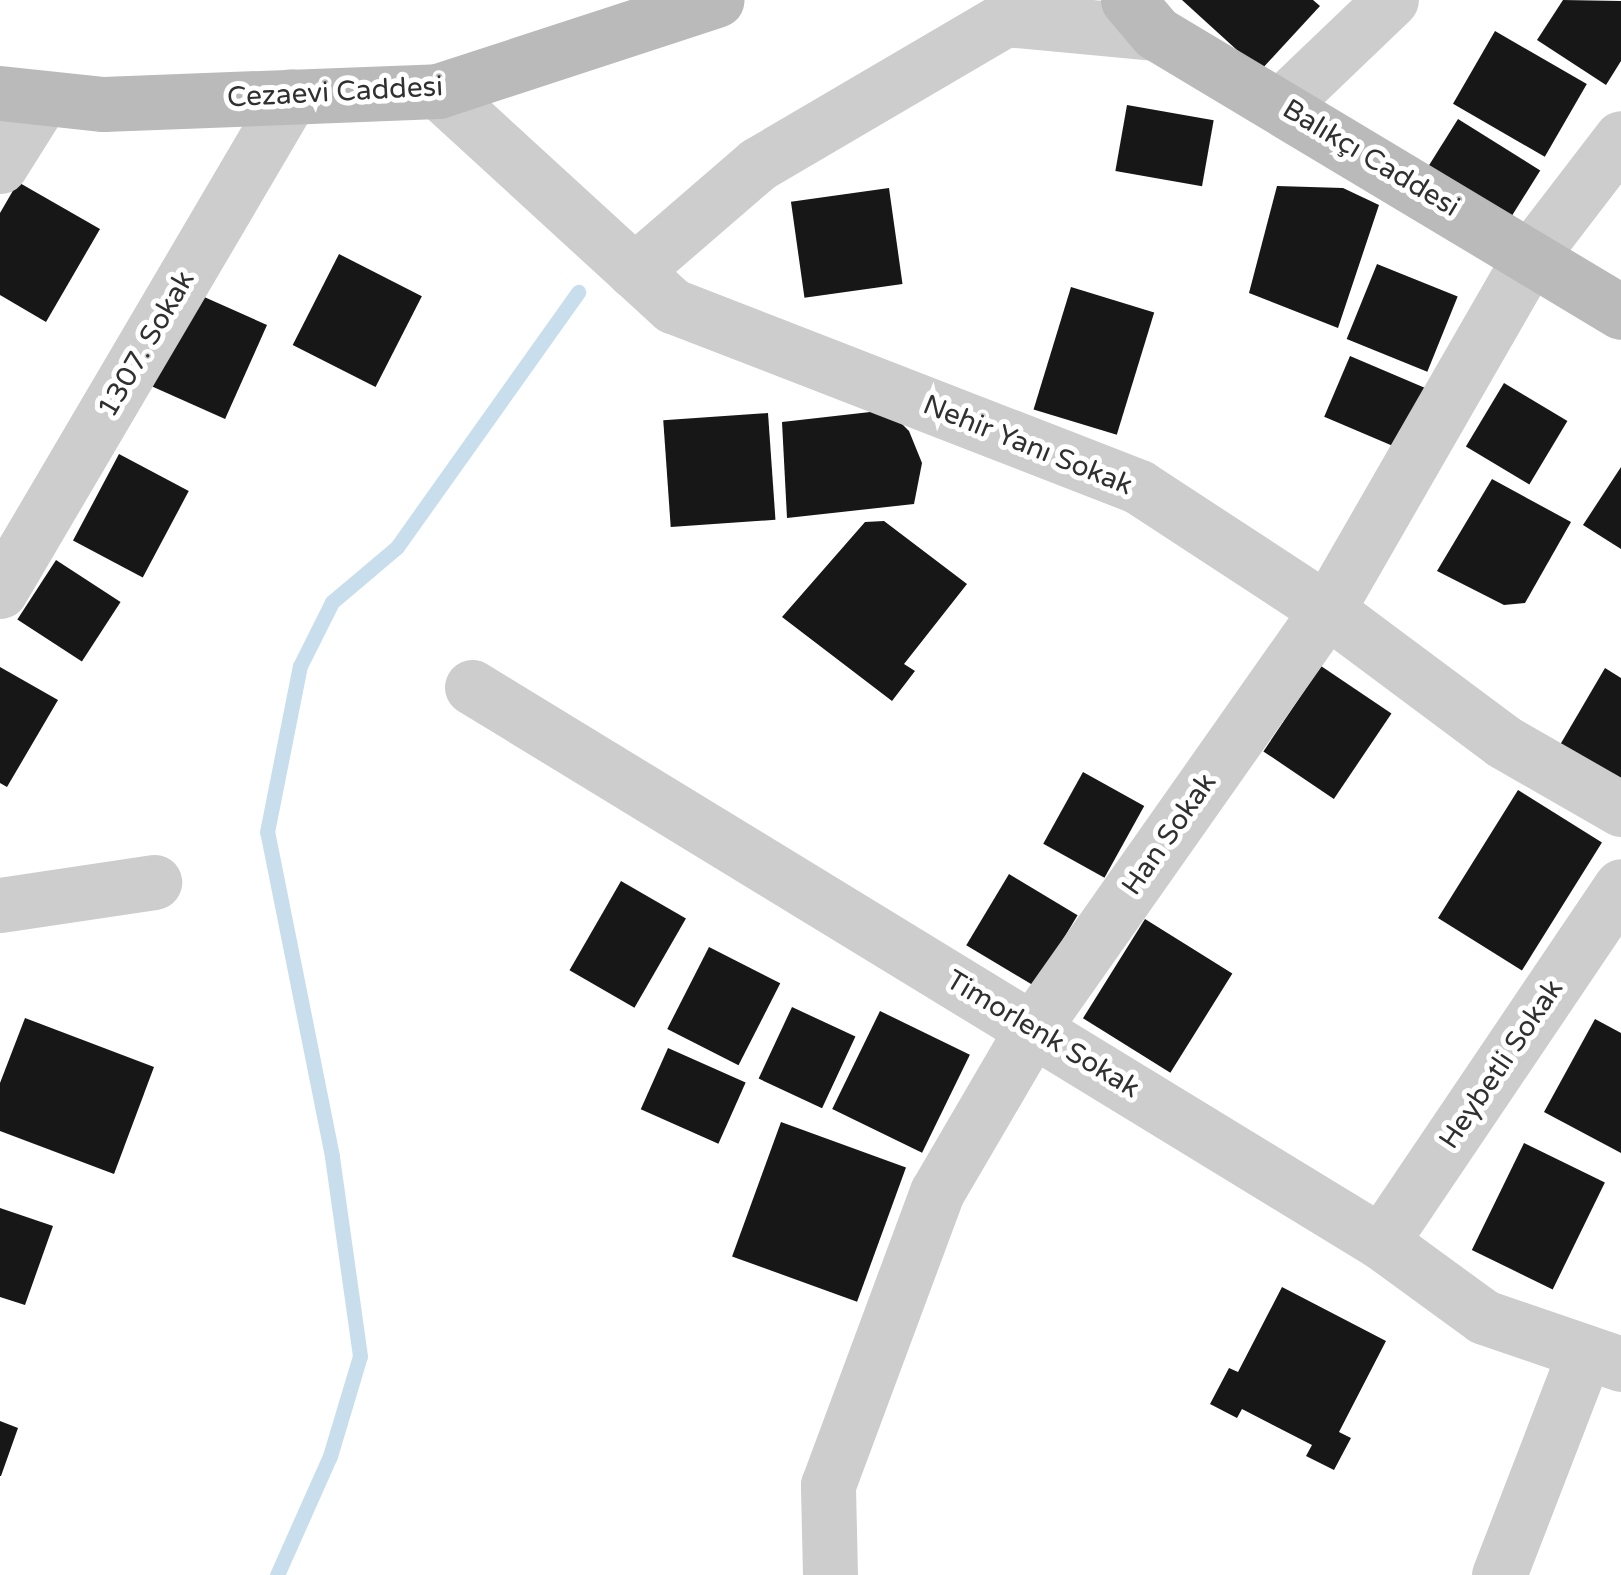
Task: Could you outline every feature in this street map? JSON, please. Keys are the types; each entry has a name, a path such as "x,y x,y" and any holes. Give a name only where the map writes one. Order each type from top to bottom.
{"street":[{"path":"1282,105 1391,0"},
{"name":"Cezaevi Caddesi","path":"21,96 291,96 438,91 705,3"},
{"path":"634,271 758,164 1005,19 1142,17"},
{"name":"Balıkçı Caddesi","path":"1142,17 1621,312"},
{"name":"Nehir Yanı Sokak","path":"438,91 672,306 1139,488 1327,610 1504,742 1621,809"},
{"path":"0,166 21,96"},
{"name":"1307. Sokak","path":"0,591 291,96"},
{"name":"Han Sokak","path":"824,1564 828,1486 937,1192 1033,1028 1327,610 1532,254 1621,138"},
{"name":"Timorlenk Sokak","path":"472,687 1382,1242 1484,1317 1603,1358"},
{"path":"0,905 154,882"},
{"name":"Heybetli Sokak","path":"1382,1242 1621,886"},
{"path":"1499,1575 1603,1358"}],"building":[{"path":"1182,0 1313,0 1320,6 1260,71"},
{"path":"1563,0 1621,1 1621,61 1606,85 1537,40"},
{"path":"1495,31 1587,84 1545,157 1453,104"},
{"path":"1127,105 1214,120 1202,186 1115,171"},
{"path":"1458,119 1540,170 1510,219 1428,167"},
{"path":"18,182 100,229 46,322 0,295 0,213"},
{"path":"1277,186 1343,188 1379,205 1338,328 1249,293"},
{"path":"889,188 902,284 804,298 791,202"},
{"path":"339,254 422,296 376,387 293,345"},
{"path":"1377,264 1458,297 1427,372 1347,339"},
{"path":"1071,287 1154,312 1117,435 1034,409"},
{"path":"193,292 267,325 225,419 151,386"},
{"path":"1350,356 1426,388 1401,449 1324,417"},
{"path":"1504,383 1567,421 1529,485 1466,446"},
{"path":"888,410 909,431 922,463 914,504 787,518 782,422"},
{"path":"768,413 775,520 671,527 663,420"},
{"path":"119,454 189,491 143,578 73,541"},
{"path":"1621,467 1621,549 1583,525"},
{"path":"1492,479 1571,522 1525,603 1504,605 1437,571"},
{"path":"884,521 967,584 904,664 915,671 892,701 782,617 865,522"},
{"path":"56,560 121,602 82,661 17,620"},
{"path":"1321,666 1391,714 1334,799 1263,751"},
{"path":"0,667 58,700 7,787 0,783"},
{"path":"1605,668 1621,678 1621,787 1557,750"},
{"path":"1083,772 1144,806 1104,878 1043,844"},
{"path":"1518,790 1602,842 1522,971 1438,918"},
{"path":"1009,874 1078,915 1035,986 966,945"},
{"path":"621,881 686,918 634,1008 570,970"},
{"path":"1145,919 1232,974 1170,1073 1083,1018"},
{"path":"709,947 780,983 739,1065 667,1029"},
{"path":"792,1007 855,1037 822,1108 759,1079"},
{"path":"880,1011 970,1055 922,1153 832,1109"},
{"path":"25,1018 154,1067 114,1174 0,1131 0,1083"},
{"path":"1595,1019 1621,1033 1621,1153 1544,1112"},
{"path":"668,1048 746,1083 718,1144 641,1109"},
{"path":"781,1122 906,1167 857,1302 732,1256"},
{"path":"1524,1143 1605,1182 1553,1289 1472,1250"},
{"path":"0,1208 53,1226 25,1305 0,1297"},
{"path":"1282,1287 1386,1341 1339,1432 1351,1438 1334,1470 1306,1456 1312,1445 1242,1409 1237,1418 1210,1404 1229,1368 1238,1372"},
{"path":"0,1421 18,1428 1,1476 0,1476"}],"waterway":[{"path":"277,1575 330,1456 360,1356 332,1156 267,832 300,666 332,602 397,547 578,292"}]}
